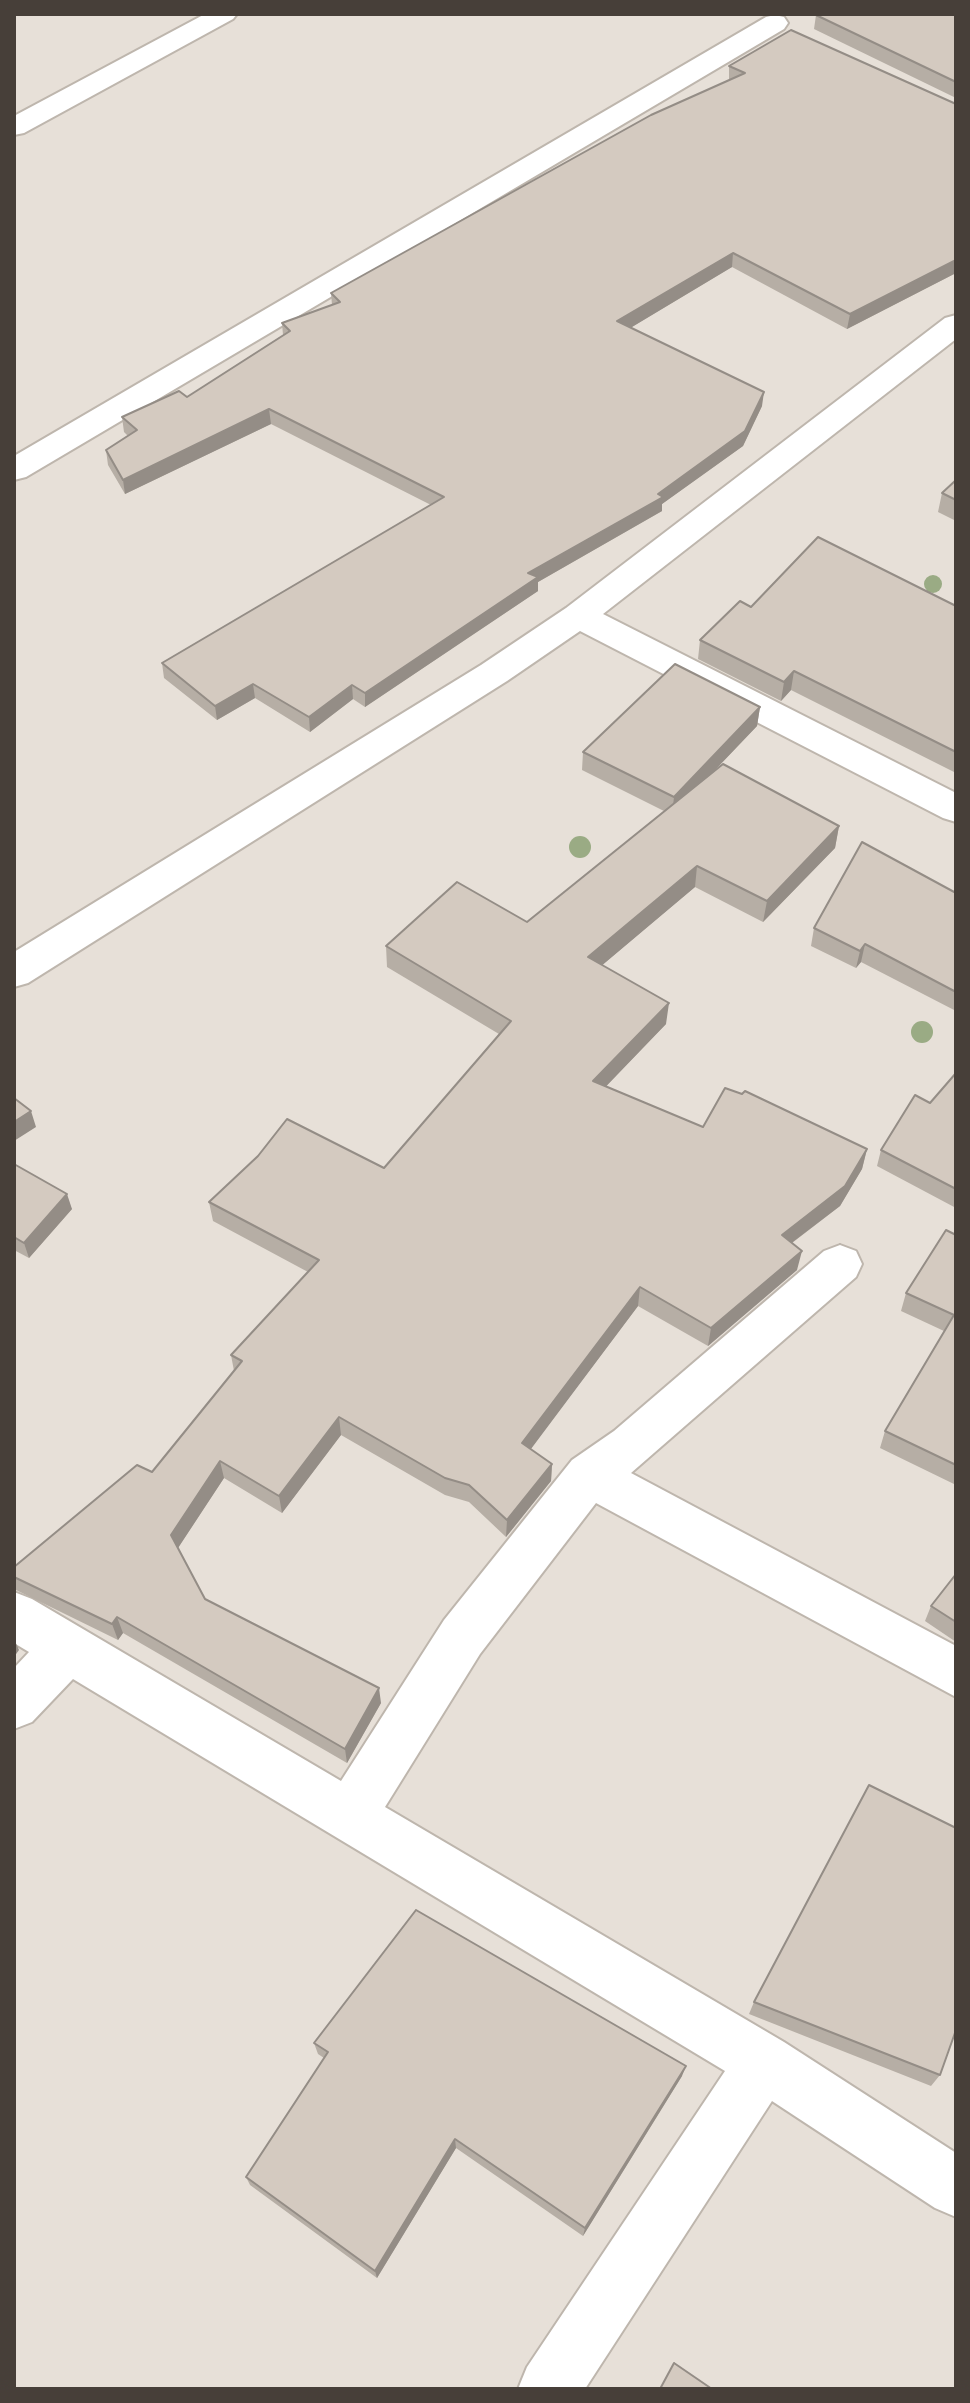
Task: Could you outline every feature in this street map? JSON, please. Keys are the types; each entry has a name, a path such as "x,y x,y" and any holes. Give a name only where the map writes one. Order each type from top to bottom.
{"street":[{"path":"14,127 224,14"},
{"path":"14,470 765,19 803,37"},
{"path":"14,972 481,681 578,616 956,324"},
{"path":"578,616 956,809"},
{"path":"350,1815 462,1637 589,1475 631,1446 840,1264"},
{"path":"589,1475 956,1673"},
{"path":"14,1616 764,2062 956,2187"},
{"path":"14,1704 68,1648"},
{"path":"549,2389 764,2062"}],"shaded area":[{"path":"14,14 956,14 956,2389 14,2389"}],"building":[{"path":"956,14 956,82 816,15"},
{"path":"791,30 956,104 956,260 850,314 733,253 617,321 764,392 745,431 658,494 663,497 528,573 538,577 365,693 352,685 309,717 253,684 215,706 162,663 444,497 269,409 123,480 106,450 137,430 122,417 179,391 187,397 290,331 282,323 340,302 331,293 651,115 745,73 729,66"},
{"path":"956,480 956,500 942,493"},
{"path":"818,537 956,606 956,752 794,671 784,682 700,640 740,601 751,607"},
{"path":"675,664 760,707 674,797 583,752"},
{"path":"723,764 839,826 767,901 697,866 588,957 669,1003 593,1081 703,1127 725,1088 742,1094 745,1091 867,1149 845,1186 782,1235 802,1251 711,1328 640,1287 522,1443 552,1464 507,1520 469,1485 445,1478 339,1417 279,1496 220,1461 171,1535 205,1599 379,1688 345,1749 117,1617 112,1624 14,1577 14,1567 137,1465 152,1472 242,1361 231,1355 319,1260 209,1202 258,1156 287,1119 384,1168 511,1021 386,946 457,882 527,922"},
{"path":"862,842 956,893 956,992 865,944 860,951 814,928"},
{"path":"956,1073 956,1189 881,1150 915,1095 930,1103"},
{"path":"14,1098 31,1111 14,1122"},
{"path":"14,1164 67,1194 24,1243 14,1237"},
{"path":"946,1230 956,1235 956,1465 885,1431 954,1315 906,1293"},
{"path":"956,1574 956,1622 931,1606"},
{"path":"869,1785 956,1828 956,2030 940,2075 754,2002"},
{"path":"416,1910 686,2066 585,2228 455,2139 375,2271 246,2177 328,2052 314,2043"},
{"path":"674,2363 712,2389 660,2389"}]}
